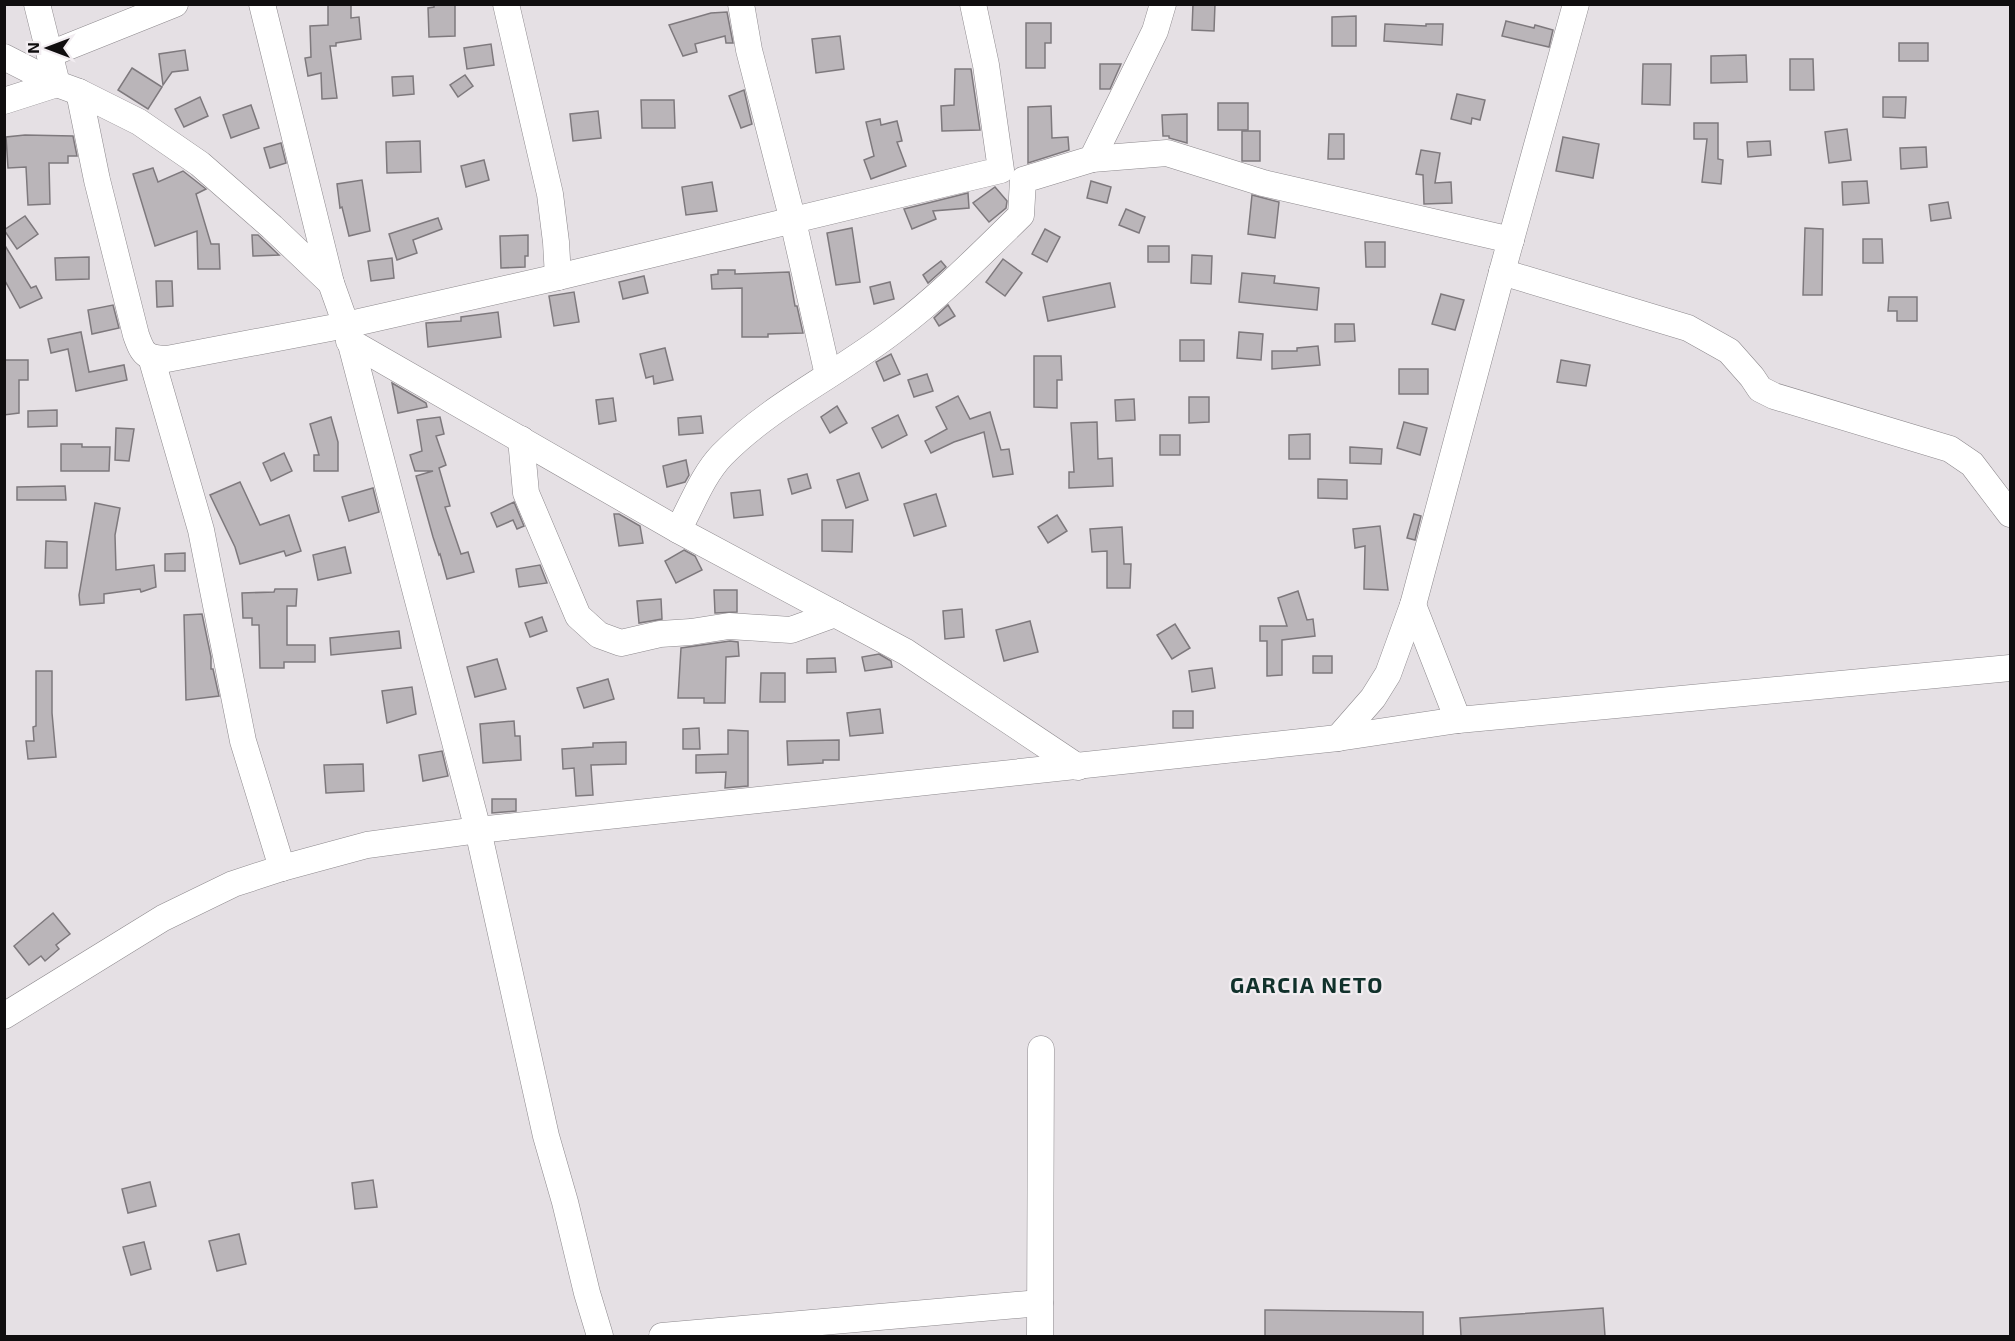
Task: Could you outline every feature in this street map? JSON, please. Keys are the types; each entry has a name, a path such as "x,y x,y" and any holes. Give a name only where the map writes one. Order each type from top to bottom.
{"street":[{"path":"37,4 50,54 68,88 97,180 136,335 145,354 151,357 167,358 348,333 558,277 793,221 1092,159 1167,153 1263,183 1510,240"},
{"path":"50,54 175,4"},
{"path":"262,4 331,283 348,333 478,830 546,1136 600,1336"},
{"path":"506,4 550,194 558,277"},
{"path":"741,4 749,50 793,221 828,375"},
{"path":"678,530 704,478 722,456 752,429 896,330 974,261 1021,215 973,4"},
{"path":"1092,159 1150,42 1163,4"},
{"path":"1338,738 1373,698 1388,674 1413,605 1510,240 1576,4"},
{"path":"4,57 139,122 200,164 331,283"},
{"path":"4,101 68,88"},
{"path":"1502,272 1688,328 1728,351 1760,389 1774,396 1950,450 1972,464 2010,514"},
{"path":"348,333 521,439 678,530 906,652 1078,767"},
{"path":"151,357 201,530 243,741 282,868"},
{"path":"521,439 526,493 578,616 599,635 621,643 660,634 729,626 791,630 835,614"},
{"path":"1413,605 1458,720"},
{"path":"4,1016 164,918 232,884 367,845 478,830 1338,738 1458,720 2010,668"},
{"path":"1040,1336 1041,1049"},
{"path":"662,1336 1040,1303"}],"building":[{"path":"328,4 351,4 351,18 359,17 361,39 330,46 337,98 322,99 321,73 308,76 305,58 311,57 310,26 328,25"},
{"path":"434,4 455,4 455,36 429,37 428,8 434,7"},
{"path":"1193,4 1215,4 1214,31 1192,30"},
{"path":"727,12 733,43 726,43 725,36 695,44 697,52 683,56 669,25 711,13"},
{"path":"1356,16 1356,46 1332,46 1332,17"},
{"path":"1506,21 1553,30 1549,47 1502,36"},
{"path":"1026,23 1051,23 1051,43 1045,43 1045,68 1026,68"},
{"path":"1385,24 1426,26 1426,24 1443,24 1442,45 1384,41"},
{"path":"840,36 844,69 816,73 812,39"},
{"path":"1899,43 1928,43 1928,61 1899,61"},
{"path":"491,44 494,65 467,69 464,48"},
{"path":"185,50 188,70 172,72 163,85 159,54"},
{"path":"1746,55 1747,82 1711,83 1711,56"},
{"path":"1790,59 1813,59 1814,90 1790,90"},
{"path":"1100,64 1121,64 1110,89 1100,89"},
{"path":"1643,64 1671,64 1670,105 1642,104"},
{"path":"132,68 162,87 148,109 118,90"},
{"path":"955,69 971,69 980,130 942,131 941,106 954,105"},
{"path":"465,75 473,86 458,97 450,85"},
{"path":"413,76 414,94 393,96 392,77"},
{"path":"744,90 752,124 741,128 729,96"},
{"path":"1457,94 1485,100 1480,120 1472,118 1471,124 1451,119"},
{"path":"200,97 208,116 184,127 175,109"},
{"path":"1883,97 1906,97 1905,118 1883,117"},
{"path":"641,100 674,100 675,128 642,128"},
{"path":"1218,103 1248,103 1248,130 1218,130"},
{"path":"251,105 259,128 231,138 223,115"},
{"path":"1051,106 1052,138 1068,137 1069,150 1028,163 1028,107"},
{"path":"598,111 601,138 573,141 570,114"},
{"path":"1187,114 1187,143 1163,136 1162,115"},
{"path":"880,119 881,125 897,121 902,141 897,142 906,166 871,179 864,160 874,156 866,122"},
{"path":"1694,123 1718,123 1718,159 1723,160 1721,184 1702,182 1707,139 1694,139"},
{"path":"1847,129 1851,160 1829,163 1825,132"},
{"path":"1242,131 1260,131 1260,161 1242,161"},
{"path":"1329,134 1344,134 1344,159 1328,159"},
{"path":"73,136 77,156 68,156 68,163 49,163 50,204 28,205 26,167 8,168 6,137"},
{"path":"1563,137 1599,144 1593,178 1556,171"},
{"path":"420,141 421,172 387,173 386,142"},
{"path":"1770,141 1771,155 1748,157 1747,142"},
{"path":"281,143 286,163 270,168 264,148"},
{"path":"1926,147 1927,167 1901,169 1900,148"},
{"path":"1421,150 1440,153 1435,183 1451,182 1452,203 1424,204 1423,175 1416,174"},
{"path":"484,160 489,180 466,187 461,166"},
{"path":"153,168 158,182 183,171 206,189 196,194 211,244 219,244 220,269 198,269 197,231 155,246 133,174"},
{"path":"362,180 370,231 349,236 342,207 340,208 337,184"},
{"path":"1091,181 1111,187 1107,203 1087,198"},
{"path":"1867,181 1869,203 1843,205 1842,182"},
{"path":"712,182 717,211 686,215 682,187"},
{"path":"995,187 1007,201 1006,208 989,222 973,203"},
{"path":"968,193 969,208 933,211 936,219 912,229 904,209"},
{"path":"1252,195 1279,202 1275,238 1248,234"},
{"path":"1948,202 1951,218 1931,221 1929,205"},
{"path":"1126,209 1145,217 1139,233 1119,225"},
{"path":"25,216 38,234 17,249 4,230"},
{"path":"438,218 442,229 413,240 417,253 397,260 389,234"},
{"path":"852,228 860,282 836,285 827,233"},
{"path":"1805,228 1823,229 1822,295 1803,295"},
{"path":"1045,229 1060,237 1047,262 1032,254"},
{"path":"252,235 258,235 279,255 253,256"},
{"path":"528,235 528,256 525,256 525,267 501,268 500,236"},
{"path":"1863,239 1882,239 1883,263 1863,263"},
{"path":"1365,242 1385,242 1385,267 1366,267"},
{"path":"4,244 31,288 36,286 42,298 20,308 4,279"},
{"path":"1148,246 1169,246 1169,262 1148,262"},
{"path":"1192,255 1212,256 1211,284 1191,283"},
{"path":"89,257 89,279 56,280 55,258"},
{"path":"392,258 394,278 371,281 368,261"},
{"path":"1003,259 1022,273 1005,296 986,282"},
{"path":"941,261 946,267 928,283 923,275"},
{"path":"718,270 735,270 735,274 789,272 803,333 742,337 742,288 712,289 711,275 718,274"},
{"path":"1242,273 1275,276 1274,283 1319,288 1317,310 1239,302"},
{"path":"644,276 648,293 623,299 619,282"},
{"path":"156,281 172,281 173,306 157,307"},
{"path":"890,282 894,299 874,304 870,287"},
{"path":"1110,283 1115,307 1048,321 1043,297"},
{"path":"574,292 579,322 554,326 549,296"},
{"path":"1441,294 1464,300 1455,330 1432,324"},
{"path":"1889,297 1917,297 1917,321 1897,321 1897,311 1888,311"},
{"path":"113,305 119,328 92,334 88,310"},
{"path":"948,305 955,316 939,326 934,318"},
{"path":"498,312 501,337 428,347 426,323 461,321 461,317"},
{"path":"1335,324 1354,324 1355,341 1335,342"},
{"path":"81,332 89,372 124,365 127,380 76,391 68,349 51,353 48,339"},
{"path":"1239,332 1263,334 1261,360 1237,358"},
{"path":"1180,340 1204,340 1204,361 1180,361"},
{"path":"1318,346 1320,365 1272,369 1272,351 1297,351 1297,348"},
{"path":"665,348 673,380 654,384 653,376 646,378 640,354"},
{"path":"891,354 900,374 884,381 876,362"},
{"path":"1034,356 1061,356 1062,380 1057,380 1057,408 1034,407"},
{"path":"4,360 28,360 28,380 19,380 19,413 4,415"},
{"path":"1561,360 1590,365 1586,386 1557,382"},
{"path":"1399,369 1428,369 1428,394 1399,394"},
{"path":"927,374 933,391 914,397 908,380"},
{"path":"392,383 426,403 427,407 398,413"},
{"path":"958,396 970,419 990,412 1001,450 1009,449 1013,474 993,477 984,432 931,453 925,441 947,429 936,407"},
{"path":"1189,397 1209,397 1209,422 1189,423"},
{"path":"613,398 616,421 599,424 596,400"},
{"path":"1134,399 1135,420 1116,421 1115,400"},
{"path":"837,406 847,423 830,433 821,417"},
{"path":"57,410 57,426 28,427 28,411"},
{"path":"898,415 907,435 882,448 872,428"},
{"path":"701,416 703,433 679,435 678,418"},
{"path":"331,417 338,442 338,471 314,471 314,455 319,455 310,424"},
{"path":"440,417 444,434 436,436 446,465 439,468 450,506 445,507 461,554 468,552 474,572 447,579 416,476 433,471 415,471 410,455 422,451 417,420"},
{"path":"1097,422 1098,459 1112,458 1113,486 1069,488 1069,472 1074,472 1071,423"},
{"path":"1404,422 1427,428 1420,455 1397,448"},
{"path":"116,428 134,429 129,461 115,460"},
{"path":"1310,434 1310,459 1289,459 1289,435"},
{"path":"1160,435 1180,435 1180,455 1160,455"},
{"path":"61,444 110,447 109,471 61,471"},
{"path":"1350,447 1382,449 1381,464 1350,463"},
{"path":"284,453 292,471 271,481 263,463"},
{"path":"686,460 689,475 685,482 667,487 663,466"},
{"path":"859,473 868,500 846,508 837,480"},
{"path":"807,474 811,488 792,494 788,479"},
{"path":"1318,479 1347,480 1347,499 1318,498"},
{"path":"240,482 260,525 289,515 301,551 286,556 284,551 240,564 235,547 210,495"},
{"path":"65,486 66,500 17,500 17,487"},
{"path":"373,488 379,512 349,521 342,497"},
{"path":"760,490 763,515 734,518 731,493"},
{"path":"936,494 946,526 914,536 904,504"},
{"path":"514,502 524,526 517,529 513,520 497,527 491,513"},
{"path":"95,503 120,508 115,535 116,570 154,565 156,587 141,592 140,589 104,594 104,603 80,605 79,595"},
{"path":"614,514 619,514 640,526 643,543 619,546"},
{"path":"1414,514 1421,516 1415,540 1407,538"},
{"path":"1057,515 1067,531 1048,543 1038,527"},
{"path":"822,520 853,520 852,552 822,551"},
{"path":"1380,526 1388,590 1364,589 1365,546 1355,548 1353,529"},
{"path":"1122,527 1124,564 1131,564 1130,588 1107,588 1107,551 1092,552 1090,529"},
{"path":"46,541 67,542 67,568 45,568"},
{"path":"345,547 351,573 318,580 313,555"},
{"path":"684,550 695,556 702,570 676,583 665,561"},
{"path":"185,553 185,571 165,571 165,554"},
{"path":"540,565 547,583 519,587 516,569"},
{"path":"275,589 297,589 296,606 287,606 287,645 315,645 315,662 284,662 284,668 260,668 259,625 252,625 252,618 243,618 242,593 274,592"},
{"path":"714,590 737,590 737,612 715,613"},
{"path":"1298,591 1307,620 1313,619 1315,636 1282,640 1282,675 1267,676 1267,641 1260,641 1260,626 1287,626 1278,598"},
{"path":"661,599 662,619 639,623 637,601"},
{"path":"962,609 964,637 945,639 943,611"},
{"path":"202,614 211,657 211,669 213,669 219,696 186,700 184,615"},
{"path":"542,617 547,631 530,637 525,623"},
{"path":"1030,621 1038,652 1004,661 996,630"},
{"path":"1175,624 1190,648 1172,659 1157,635"},
{"path":"399,631 401,648 331,655 330,638"},
{"path":"730,641 738,642 739,656 726,657 725,703 704,703 704,698 678,698 681,648"},
{"path":"879,654 891,661 892,667 865,671 862,657"},
{"path":"1313,656 1332,656 1332,673 1313,673"},
{"path":"835,658 836,672 807,673 807,659"},
{"path":"497,659 506,689 475,697 467,667"},
{"path":"1212,668 1215,688 1192,692 1189,671"},
{"path":"36,671 52,671 52,713 56,757 28,759 26,741 34,741 33,727 36,726"},
{"path":"761,673 785,673 785,702 760,702"},
{"path":"608,679 614,699 584,708 577,688"},
{"path":"412,687 416,714 387,723 382,691"},
{"path":"880,709 883,733 850,736 847,713"},
{"path":"1173,711 1193,711 1193,728 1173,728"},
{"path":"514,721 515,736 520,736 521,760 483,763 480,724"},
{"path":"699,728 700,749 683,749 683,729"},
{"path":"728,730 748,731 748,786 725,788 726,772 696,773 696,755 728,754"},
{"path":"839,740 839,760 788,765 787,741"},
{"path":"626,742 626,764 591,765 593,795 576,796 574,768 563,769 562,749 593,747 593,743"},
{"path":"442,751 448,776 423,781 419,755"},
{"path":"363,764 364,791 326,793 324,765"},
{"path":"492,799 516,799 516,811 492,813"},
{"path":"53,913 70,934 56,945 59,949 45,961 41,956 29,965 14,946"},
{"path":"373,1180 377,1207 355,1209 352,1183"},
{"path":"150,1182 156,1206 128,1213 122,1189"},
{"path":"239,1234 246,1264 217,1271 209,1241"},
{"path":"144,1242 151,1269 131,1275 123,1247"},
{"path":"1603,1308 1605,1336 1461,1336 1460,1318"},
{"path":"1265,1310 1423,1312 1423,1336 1265,1336"}],"district":[{"name":"GARCIA NETO","path":"1307,985"}]}
